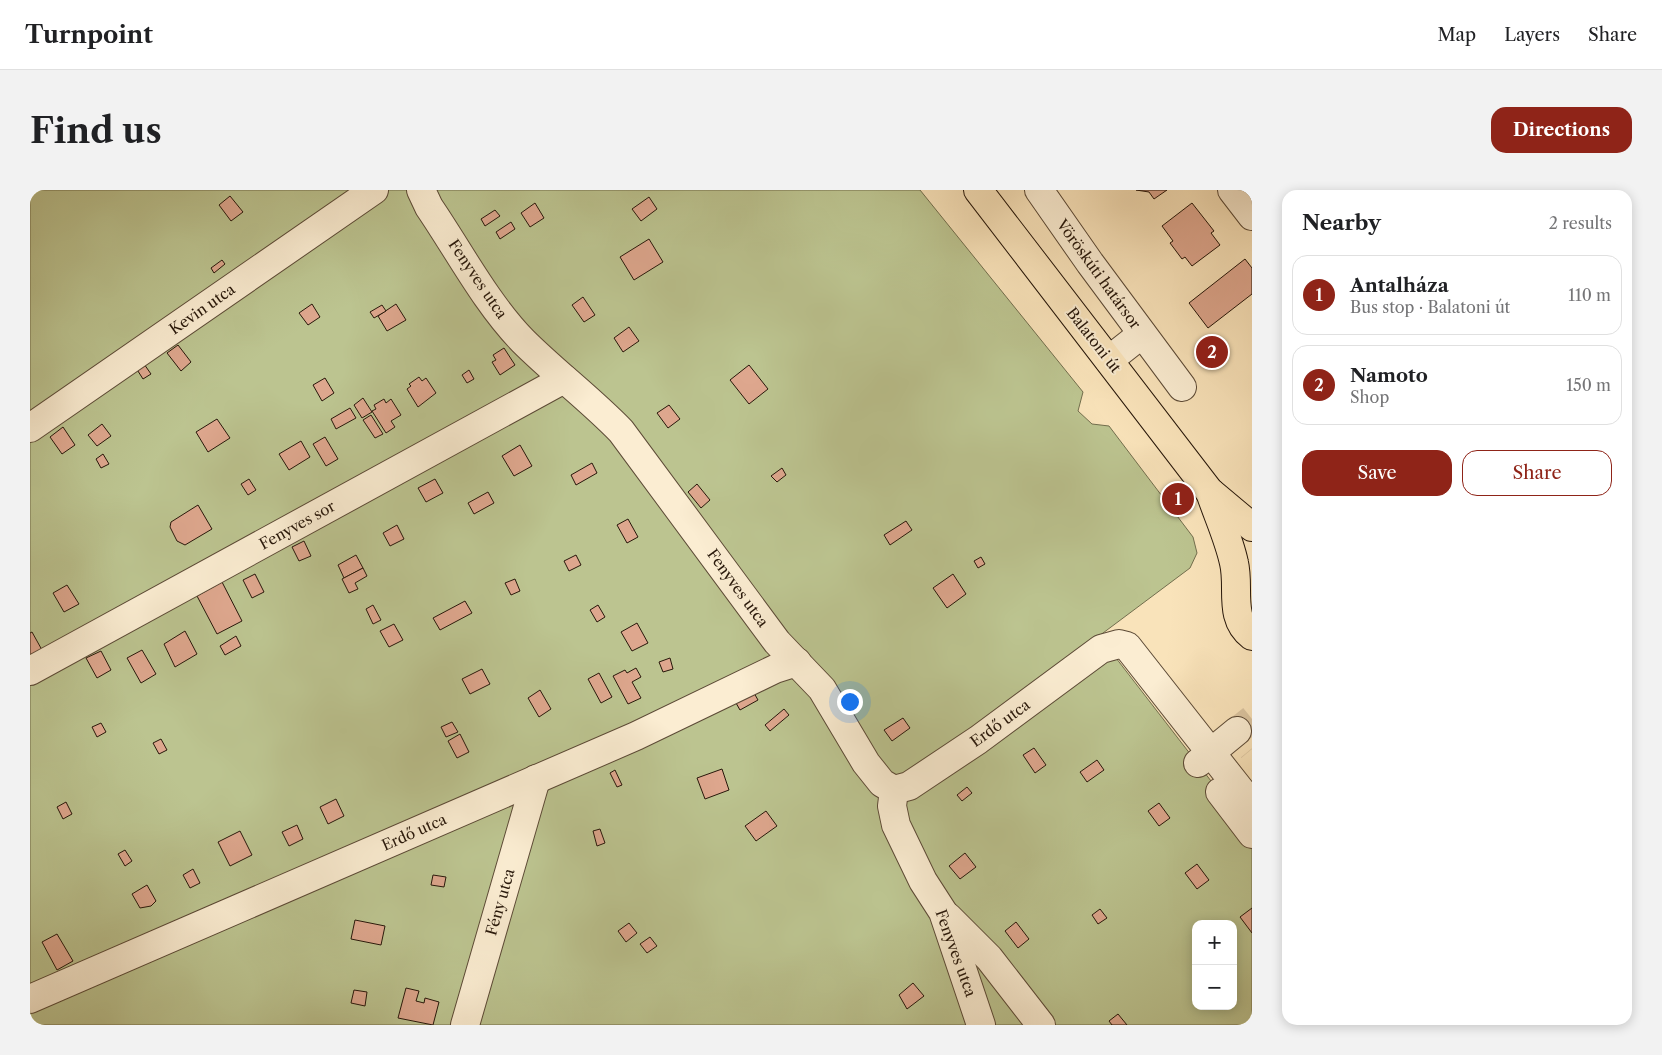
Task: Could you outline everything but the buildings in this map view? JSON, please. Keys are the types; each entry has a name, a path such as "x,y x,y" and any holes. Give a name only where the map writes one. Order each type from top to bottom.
{"main road":[{"name":"Balatoni út","path":"978,190 1209,491 1252,527"},
{"name":"Balatoni út","path":"1209,491 1234,562 1245,570 1234,594 1238,615 1247,632 1252,636"}],"street":[{"name":"Kevin utca","path":"30,428 374,190"},
{"name":"Fenyves utca","path":"421,190 497,310 522,340 593,402 621,431 777,642 822,689 866,763 882,783 894,790 892,806 896,825 923,881 943,912 981,1025"},
{"name":"Vöröskúti határsor","path":"1039,190 1142,334 1182,386"},
{"path":"1232,190 1252,216"},
{"name":"Vöröskúti határsor","path":"1109,360 1142,334"},
{"name":"Fenyves sor","path":"30,671 564,378"},
{"name":"Erdő utca","path":"894,790 909,786 978,740 1102,649 1127,669 1205,758"},
{"name":"Erdő utca","path":"30,999 636,736 775,669 797,662"},
{"path":"1205,758 1237,731"},
{"path":"1205,758 1252,805"},
{"path":"1205,758 1252,834"},
{"name":"Fény utca","path":"465,1025 536,779"},
{"path":"943,912 990,958 1041,1025"}],"green space":[{"path":"30,190 920,190 1083,392 1078,411 1092,424 1109,426 1193,537 1197,553 1190,568 1099,636 1252,834 1252,1025 30,1025"}],"tunnel":[{"path":"1252,719 1237,731 1252,749"}],"place":[{"name":"Namoto","path":"1212,352"},
{"name":"Antalháza","path":"1178,499"}]}
